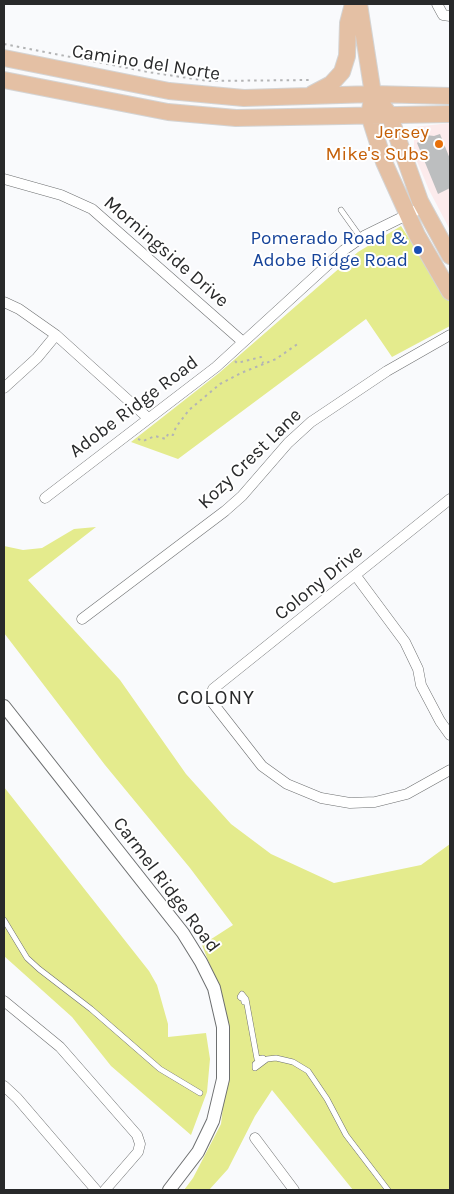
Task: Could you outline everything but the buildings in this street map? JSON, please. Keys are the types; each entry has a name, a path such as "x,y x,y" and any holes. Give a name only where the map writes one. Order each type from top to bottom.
{"main road":[{"path":"308,96 331,84 342,72 347,56 348,23 353,4"},
{"path":"359,4 374,94 369,115 384,162 417,235 450,292"},
{"name":"Camino del Norte","path":"4,58 169,91 244,98 374,94 450,96"},
{"path":"4,80 168,112 236,118 450,114"},
{"path":"374,94 389,114 401,152 423,207 450,256"}],"street":[{"path":"437,4 443,15 450,16"},
{"name":"Morningside Drive","path":"4,180 61,195 92,208 243,342"},
{"name":"Adobe Ridge Road","path":"46,498 229,355 344,250 361,238 423,207"},
{"path":"4,302 19,309 56,336 148,418"},
{"name":"Kozy Crest Lane","path":"82,619 225,511 242,496 288,443 311,422 387,371 450,335"},
{"path":"4,388 37,358 56,336"},
{"name":"Colony Drive","path":"450,500 213,689 212,694 212,702 262,766 287,784 321,798 350,802 375,802 407,794 450,770"},
{"path":"356,576 405,642 418,669 421,685 440,721 450,735"},
{"name":"Carmel Ridge Road","path":"4,706 183,934 201,962 214,988 223,1027 223,1079 213,1121 206,1136 184,1172 169,1190"},
{"path":"4,1001 60,1047 138,1135 140,1144 138,1152 105,1190"},
{"path":"4,1086 18,1098 96,1190"},
{"path":"255,1138 289,1188"}],"lane":[{"path":"341,210 361,238"},
{"path":"4,920 27,958 39,969 91,1010 160,1070 200,1093"},
{"path":"244,1002 243,997 241,998 240,996 242,994 246,999 257,1059 263,1058 255,1064 255,1068 268,1059 276,1058 293,1062 308,1072 327,1099 346,1135 388,1190"}],"path":[{"path":"4,44 148,72 208,81 319,80"},
{"path":"131,431 138,440 143,441 155,436 166,439 168,434 173,435 181,419 220,384 276,358 299,343"},
{"path":"229,355 237,363 261,357 263,363"}],"shaded area":[{"path":"450,123 450,230 429,190 414,154 414,127"}],"green space":[{"path":"401,226 450,302 450,326 392,357 366,319 178,459 131,442 219,373 358,252"},
{"path":"96,527 28,580 120,680 186,774 231,824 271,854 334,883 421,865 450,844 450,1190 353,1190 272,1090 255,1116 228,1169 209,1190 184,1190 193,1178 221,1124 229,1053 221,994 202,945 233,925 190,868 105,765 4,633 4,546 23,550 42,548 74,529"},
{"path":"4,787 149,971 157,985 168,1024 168,1037 206,1033 210,1059 207,1092 191,1135 111,1066 72,1017 4,956"}],"place":[{"name":"Jersey Mike's Subs","path":"439,144"},
{"name":"Pomerado Road & Adobe Ridge Road","path":"418,250"}],"district":[{"name":"COLONY","path":"216,698"}]}
